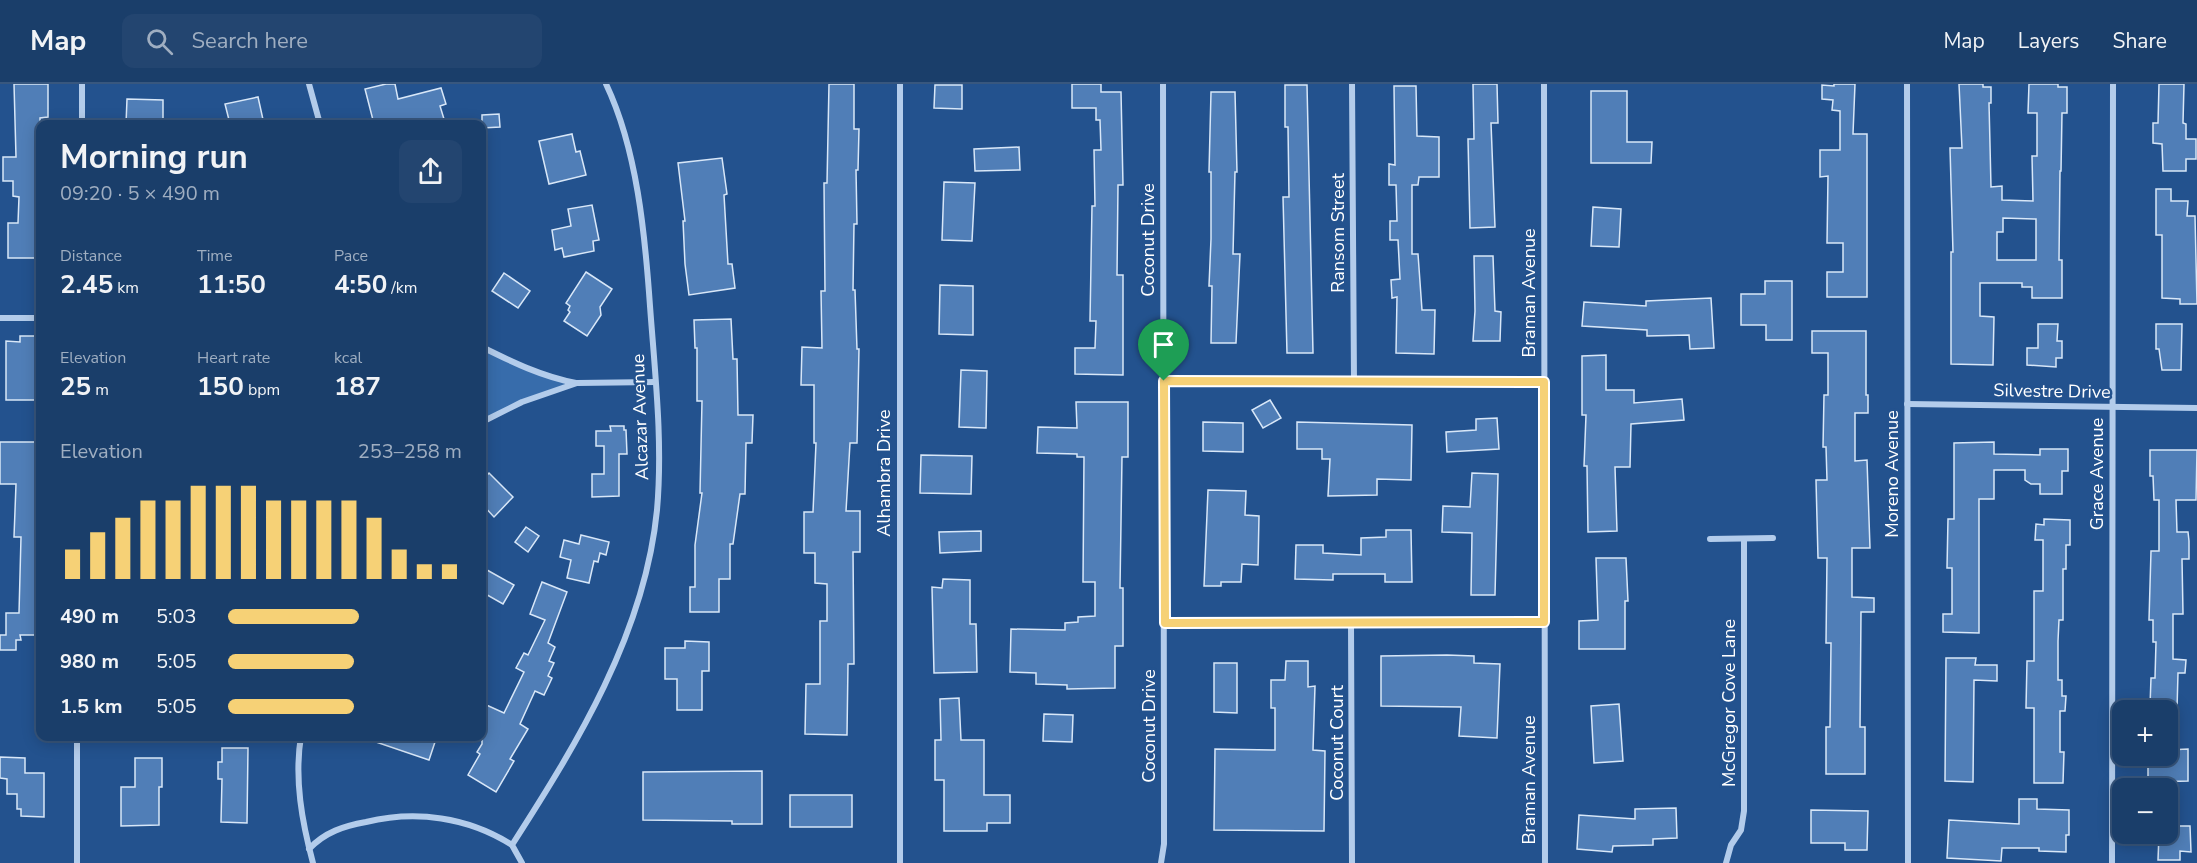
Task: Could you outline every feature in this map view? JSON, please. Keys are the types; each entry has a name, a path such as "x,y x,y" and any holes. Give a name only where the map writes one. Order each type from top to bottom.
{"street":[{"path":"82,84 82,120"},
{"path":"309,84 319,120"},
{"name":"Alcazar Avenue","path":"512,845 585,724 616,660 642,586 651,551 659,473 660,426 648,285 635,185 617,107 606,84"},
{"name":"Alhambra Drive","path":"900,84 900,863"},
{"name":"Coconut Drive","path":"1161,863 1164,844 1165,623 1163,84"},
{"name":"Ransom Street","path":"1352,84 1354,382"},
{"name":"Braman Avenue","path":"1544,84 1545,863"},
{"name":"Moreno Avenue","path":"1907,84 1908,863"},
{"name":"Grace Avenue","path":"2112,863 2113,84"},
{"path":"0,318 36,318"},
{"path":"486,348 505,359 545,375 577,384"},
{"path":"1164,381 1544,382"},
{"path":"486,420 522,402 577,384 655,382"},
{"name":"Silvestre Drive","path":"1907,404 2197,408"},
{"path":"1710,539 1773,538"},
{"name":"McGregor Cove Lane","path":"1726,863 1731,845 1741,830 1744,811 1743,539"},
{"path":"1165,623 1544,622"},
{"name":"Coconut Court","path":"1351,624 1352,863"},
{"path":"77,741 77,863"},
{"path":"300,741 299,790 313,863"},
{"path":"309,849 340,828 387,817 411,815 459,822 491,832 512,845 522,863"}],"shaded area":[{"path":"486,349 505,359 577,383 522,402 486,420"}],"building":[{"path":"14,84 48,84 48,117 36,120 36,258 8,258 8,223 18,223 19,197 13,196 13,181 3,181 3,157 16,157"},
{"path":"395,84 398,99 441,88 446,104 440,106 444,119 373,120 365,89"},
{"path":"829,84 854,84 854,129 859,129 853,290 855,290 857,349 859,349 857,443 850,443 846,511 860,511 860,552 853,552 854,664 848,664 847,735 805,734 806,684 820,684 820,621 827,621 827,584 815,583 815,553 804,553 804,512 813,512 816,443 814,443 814,385 801,385 802,347 822,348 821,291 825,291 824,183 827,183"},
{"path":"1072,84 1101,84 1101,92 1121,92 1123,185 1118,185 1117,275 1123,275 1123,375 1075,374 1075,348 1095,348 1096,321 1090,321 1092,206 1095,206 1094,150 1101,150 1100,120 1096,120 1096,108 1072,108"},
{"path":"1473,84 1497,84 1498,123 1491,123 1495,227 1470,228 1468,139 1474,139"},
{"path":"1834,84 1855,84 1853,134 1867,134 1867,297 1827,297 1827,272 1843,272 1843,243 1827,243 1828,176 1820,177 1820,150 1840,150 1840,111 1832,110 1833,100 1822,99 1822,85 1834,86"},
{"path":"1959,84 1983,84 1983,87 1991,87 1991,103 1989,103 1991,187 2002,186 2002,200 2033,201 2032,156 2037,156 2037,113 2028,113 2029,84 2058,84 2058,87 2067,87 2067,113 2062,113 2060,171 2059,260 2062,260 2062,298 2032,298 2032,287 2022,287 2022,283 1980,283 1980,316 1994,317 1993,365 1951,364 1951,252 1953,252 1950,148 1962,148","holes":["2003,218 2036,219 2036,260 1997,260 1997,232 2003,232"]},
{"path":"2159,84 2184,84 2183,123 2186,124 2186,139 2196,139 2196,159 2186,159 2186,171 2163,171 2162,144 2153,143 2153,123 2158,123"},
{"path":"935,85 962,85 962,109 934,108"},
{"path":"1285,85 1307,85 1313,353 1287,353 1283,197 1289,197"},
{"path":"1394,86 1416,86 1417,136 1439,137 1439,177 1419,177 1418,185 1412,185 1412,254 1418,254 1422,310 1435,310 1434,354 1396,353 1397,297 1392,298 1391,280 1400,279 1398,240 1390,240 1390,221 1397,221 1396,185 1389,185 1389,164 1395,165"},
{"path":"1591,91 1627,91 1627,142 1652,142 1651,163 1591,163"},
{"path":"1211,92 1235,92 1237,172 1235,172 1233,254 1240,254 1236,343 1211,343 1212,286 1209,286 1211,172 1209,172"},
{"path":"258,97 263,120 229,120 225,104"},
{"path":"127,99 163,100 163,120 126,120"},
{"path":"499,114 500,127 486,128 486,120 482,120 482,115"},
{"path":"572,134 576,152 580,151 586,175 549,184 539,141"},
{"path":"1019,147 1020,170 975,171 974,149"},
{"path":"722,158 727,194 724,195 728,264 732,264 735,288 689,295 685,264 683,221 685,221 678,163"},
{"path":"944,182 975,183 972,241 942,240"},
{"path":"2156,189 2171,189 2171,201 2188,201 2187,216 2195,216 2197,304 2180,304 2180,299 2162,298 2162,235 2156,235"},
{"path":"592,205 599,240 593,241 594,251 564,257 562,248 555,250 552,230 571,226 568,209"},
{"path":"1593,207 1621,209 1619,247 1591,246"},
{"path":"1474,256 1493,256 1495,311 1501,312 1500,341 1473,341"},
{"path":"586,272 612,289 600,307 601,315 587,336 564,321 570,312 568,310 570,306 566,303"},
{"path":"504,273 530,291 518,308 492,291"},
{"path":"1765,281 1792,281 1792,340 1766,340 1766,325 1741,325 1741,294 1765,294"},
{"path":"940,285 973,286 973,335 939,334"},
{"path":"1711,298 1714,348 1690,349 1689,335 1647,336 1647,330 1582,326 1584,302 1646,306 1646,301"},
{"path":"731,319 733,359 737,359 738,415 753,415 752,443 746,443 745,494 740,494 733,544 730,544 730,579 719,579 719,612 690,612 690,587 695,587 695,545 702,493 700,493 702,401 697,401 697,348 695,348 694,320"},
{"path":"2038,324 2058,324 2057,341 2062,341 2062,358 2056,358 2056,367 2027,365 2027,348 2038,348"},
{"path":"2156,324 2182,324 2181,370 2162,370 2159,349 2156,349"},
{"path":"1812,331 1866,331 1868,413 1855,413 1855,461 1867,460 1870,548 1852,548 1852,597 1874,598 1874,612 1861,612 1860,727 1865,727 1865,774 1826,774 1826,727 1830,727 1831,643 1826,643 1827,558 1818,558 1816,480 1827,480 1826,447 1823,447 1824,395 1828,395 1828,353 1812,353"},
{"path":"20,336 36,336 36,400 6,400 6,341 20,342"},
{"path":"1606,355 1606,390 1634,390 1634,403 1682,399 1684,420 1631,424 1630,467 1615,467 1617,531 1588,532 1587,466 1584,466 1586,415 1582,415 1582,356"},
{"path":"961,370 987,371 986,428 959,427"},
{"path":"1270,400 1281,418 1263,428 1252,410"},
{"path":"1076,402 1128,402 1128,457 1122,457 1120,588 1123,588 1123,646 1115,646 1115,688 1067,689 1067,685 1036,684 1036,673 1010,672 1011,629 1065,630 1065,623 1078,622 1078,617 1095,616 1095,582 1083,582 1084,457 1077,457 1077,454 1037,453 1038,427 1077,428"},
{"path":"1497,418 1499,449 1447,452 1446,432 1476,430 1476,419"},
{"path":"1203,422 1243,423 1243,452 1203,451"},
{"path":"1297,422 1412,425 1411,480 1377,479 1377,495 1328,496 1330,459 1322,459 1322,449 1297,449"},
{"path":"610,426 624,426 626,430 627,454 619,454 619,496 592,497 592,474 604,474 604,446 596,446 596,431 611,431"},
{"path":"0,442 36,442 36,635 20,635 21,640 16,640 16,650 0,650 0,635 6,635 6,613 19,613 21,537 14,537 16,484 0,484"},
{"path":"1994,442 1994,454 2040,455 2040,449 2068,449 2068,471 2062,471 2062,494 2040,494 2040,484 2031,484 2025,480 2025,470 1994,470 1994,499 1979,499 1979,633 1943,632 1943,614 1952,614 1952,568 1947,568 1948,519 1954,519 1954,443"},
{"path":"2150,450 2197,450 2196,500 2176,500 2177,532 2188,532 2189,541 2189,559 2182,559 2183,614 2173,614 2173,659 2186,660 2185,673 2178,673 2177,700 2150,700 2151,678 2155,678 2156,642 2153,642 2153,620 2149,620 2151,551 2159,551 2159,500 2154,500 2153,476 2150,476"},
{"path":"921,455 972,456 971,494 920,493"},
{"path":"489,473 513,497 494,517 486,508 486,476"},
{"path":"1472,473 1498,474 1495,595 1471,595 1472,533 1442,532 1443,506 1470,507"},
{"path":"1208,490 1246,491 1245,515 1259,516 1258,565 1242,564 1241,582 1221,582 1221,586 1204,586"},
{"path":"2044,519 2070,520 2070,545 2066,545 2066,569 2063,569 2063,620 2059,620 2058,641 2058,680 2062,680 2062,696 2066,696 2065,711 2060,711 2060,752 2064,752 2063,783 2034,783 2034,708 2026,708 2027,661 2034,661 2034,591 2043,591 2043,540 2035,540 2036,524 2044,525"},
{"path":"526,527 539,536 528,552 515,542"},
{"path":"1386,530 1411,530 1412,582 1385,582 1385,574 1333,574 1333,580 1295,579 1296,545 1323,545 1323,553 1361,555 1361,538 1386,537"},
{"path":"981,531 981,551 940,553 939,532"},
{"path":"581,535 609,542 606,555 600,553 598,562 594,561 589,583 567,578 571,560 560,557 564,540 579,544"},
{"path":"1596,558 1626,558 1628,601 1625,601 1625,649 1579,649 1579,621 1598,620"},
{"path":"487,570 514,585 503,604 486,594"},
{"path":"943,579 970,580 970,624 976,624 977,672 934,673 932,587 942,588"},
{"path":"542,582 567,592 548,643 555,647 549,661 554,663 548,676 552,678 544,695 535,691 520,724 528,729 510,759 514,761 496,792 468,775 480,754 477,752 482,741 486,741 486,705 504,713 524,672 516,668 524,653 528,655 545,620 530,614"},
{"path":"685,641 709,642 709,671 702,671 702,710 677,710 677,679 665,679 665,648 685,648"},
{"path":"1381,656 1474,656 1474,663 1500,664 1497,738 1459,736 1461,707 1381,706"},
{"path":"1946,658 1976,658 1975,665 1997,665 1997,681 1974,680 1973,782 1945,781"},
{"path":"1286,661 1308,661 1308,687 1315,686 1313,750 1325,751 1324,831 1214,830 1215,749 1275,750 1275,708 1271,708 1271,680 1285,680"},
{"path":"1214,663 1237,663 1237,713 1214,712"},
{"path":"959,698 961,740 984,740 984,795 1010,795 1010,823 987,823 987,831 944,831 944,780 935,780 935,740 941,740 940,699"},
{"path":"1619,704 1623,761 1594,763 1591,706"},
{"path":"1044,714 1073,715 1072,742 1043,741"},
{"path":"373,741 435,741 429,760"},
{"path":"222,748 248,748 247,823 221,822 222,779 218,779 218,762 222,762"},
{"path":"2188,749 2188,781 2178,781 2178,778 2148,778 2148,766 2178,766 2178,750"},
{"path":"0,757 25,758 25,773 44,773 44,817 21,816 21,809 17,809 17,794 7,794 7,779 0,778"},
{"path":"135,758 162,758 159,825 121,826 121,787 135,787"},
{"path":"762,771 762,824 732,824 732,821 643,820 643,772"},
{"path":"790,795 852,795 852,827 790,827"},
{"path":"2019,799 2037,799 2037,809 2069,810 2066,852 2039,851 2039,848 2002,848 2001,861 1947,858 1949,820 2019,824"},
{"path":"1676,808 1677,838 1653,839 1653,845 1613,846 1612,852 1577,849 1579,815 1635,819 1635,809"},
{"path":"1811,810 1868,811 1867,850 1845,850 1845,843 1811,843"},
{"path":"2178,826 2190,826 2191,852 2180,851 2180,860 2158,860 2159,844 2178,844"}],"route":[{"path":"1164,381 1544,382 1544,622 1165,623 1164,381"}]}
